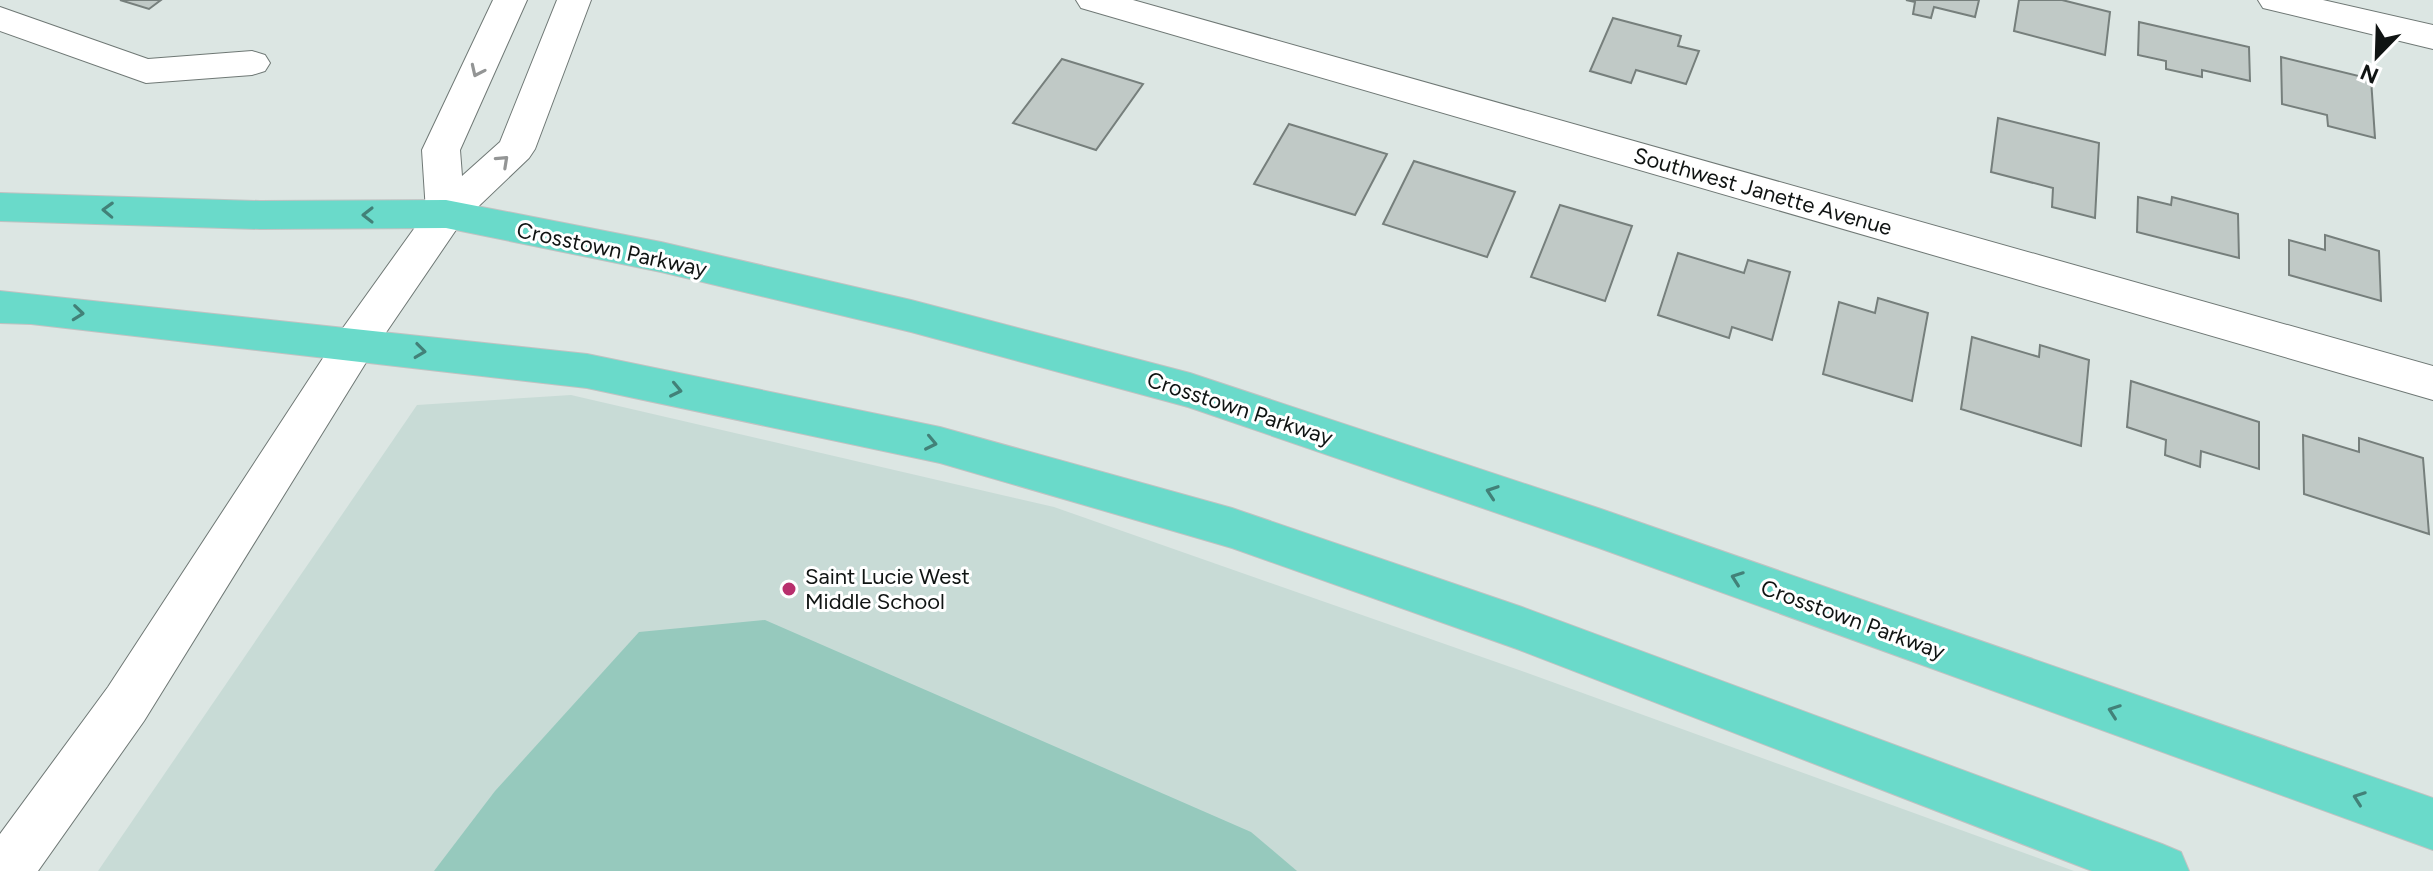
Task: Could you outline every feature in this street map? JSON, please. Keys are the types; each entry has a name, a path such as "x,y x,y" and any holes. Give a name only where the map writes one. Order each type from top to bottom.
{"main road":[{"name":"Crosstown Parkway","path":"0,207 260,215 446,214 661,257 896,312 1190,390 1601,529 2433,824"},
{"path":"0,307 587,371 940,445 1232,528 1522,629 2162,871"}],"street":[{"path":"446,214 441,150 510,0"},
{"path":"6,871 126,704 355,344 446,214 516,149 574,0"},
{"name":"Southwest Janette Avenue","path":"1093,0 2433,383"},
{"path":"2275,0 2433,37"},
{"path":"0,18 146,71 252,63"}],"shaded area":[{"name":"Saint Lucie West Middle School","path":"571,395 1054,507 1519,670 2074,871 98,871 417,405"}],"green space":[{"path":"765,620 1251,832 1297,871 434,871 495,791 639,632"}],"building":[{"path":"120,0 161,0 149,9"},
{"path":"1906,0 1979,0 1975,17 1934,7 1931,18 1913,14 1915,2"},
{"path":"2019,0 2062,0 2110,12 2105,55 2014,31"},
{"path":"1613,18 1681,36 1678,46 1699,51 1686,84 1636,70 1631,83 1590,71"},
{"path":"2139,22 2249,47 2250,81 2202,70 2202,77 2166,69 2166,61 2138,55"},
{"path":"2281,57 2371,79 2375,138 2328,126 2327,115 2282,104"},
{"path":"1062,59 1143,84 1096,150 1013,123"},
{"path":"1998,118 2099,143 2095,218 2052,207 2053,188 1991,172"},
{"path":"1289,124 1387,154 1355,215 1254,184"},
{"path":"1414,161 1515,192 1487,257 1383,224"},
{"path":"2138,197 2171,205 2172,197 2238,214 2239,258 2137,232"},
{"path":"1560,205 1632,226 1605,301 1531,277"},
{"path":"2325,235 2379,251 2381,301 2289,275 2289,240 2325,250"},
{"path":"1678,253 1744,273 1748,260 1790,272 1772,340 1732,327 1729,338 1658,315"},
{"path":"1878,298 1928,313 1912,401 1823,374 1839,302 1875,313"},
{"path":"1972,337 2039,357 2040,345 2089,360 2081,446 1961,409"},
{"path":"2131,381 2259,422 2259,469 2201,451 2200,467 2165,455 2166,440 2127,427"},
{"path":"2303,435 2359,452 2359,438 2423,458 2429,534 2304,494"}],"place":[{"name":"Saint Lucie West Middle School","path":"789,589"}]}
